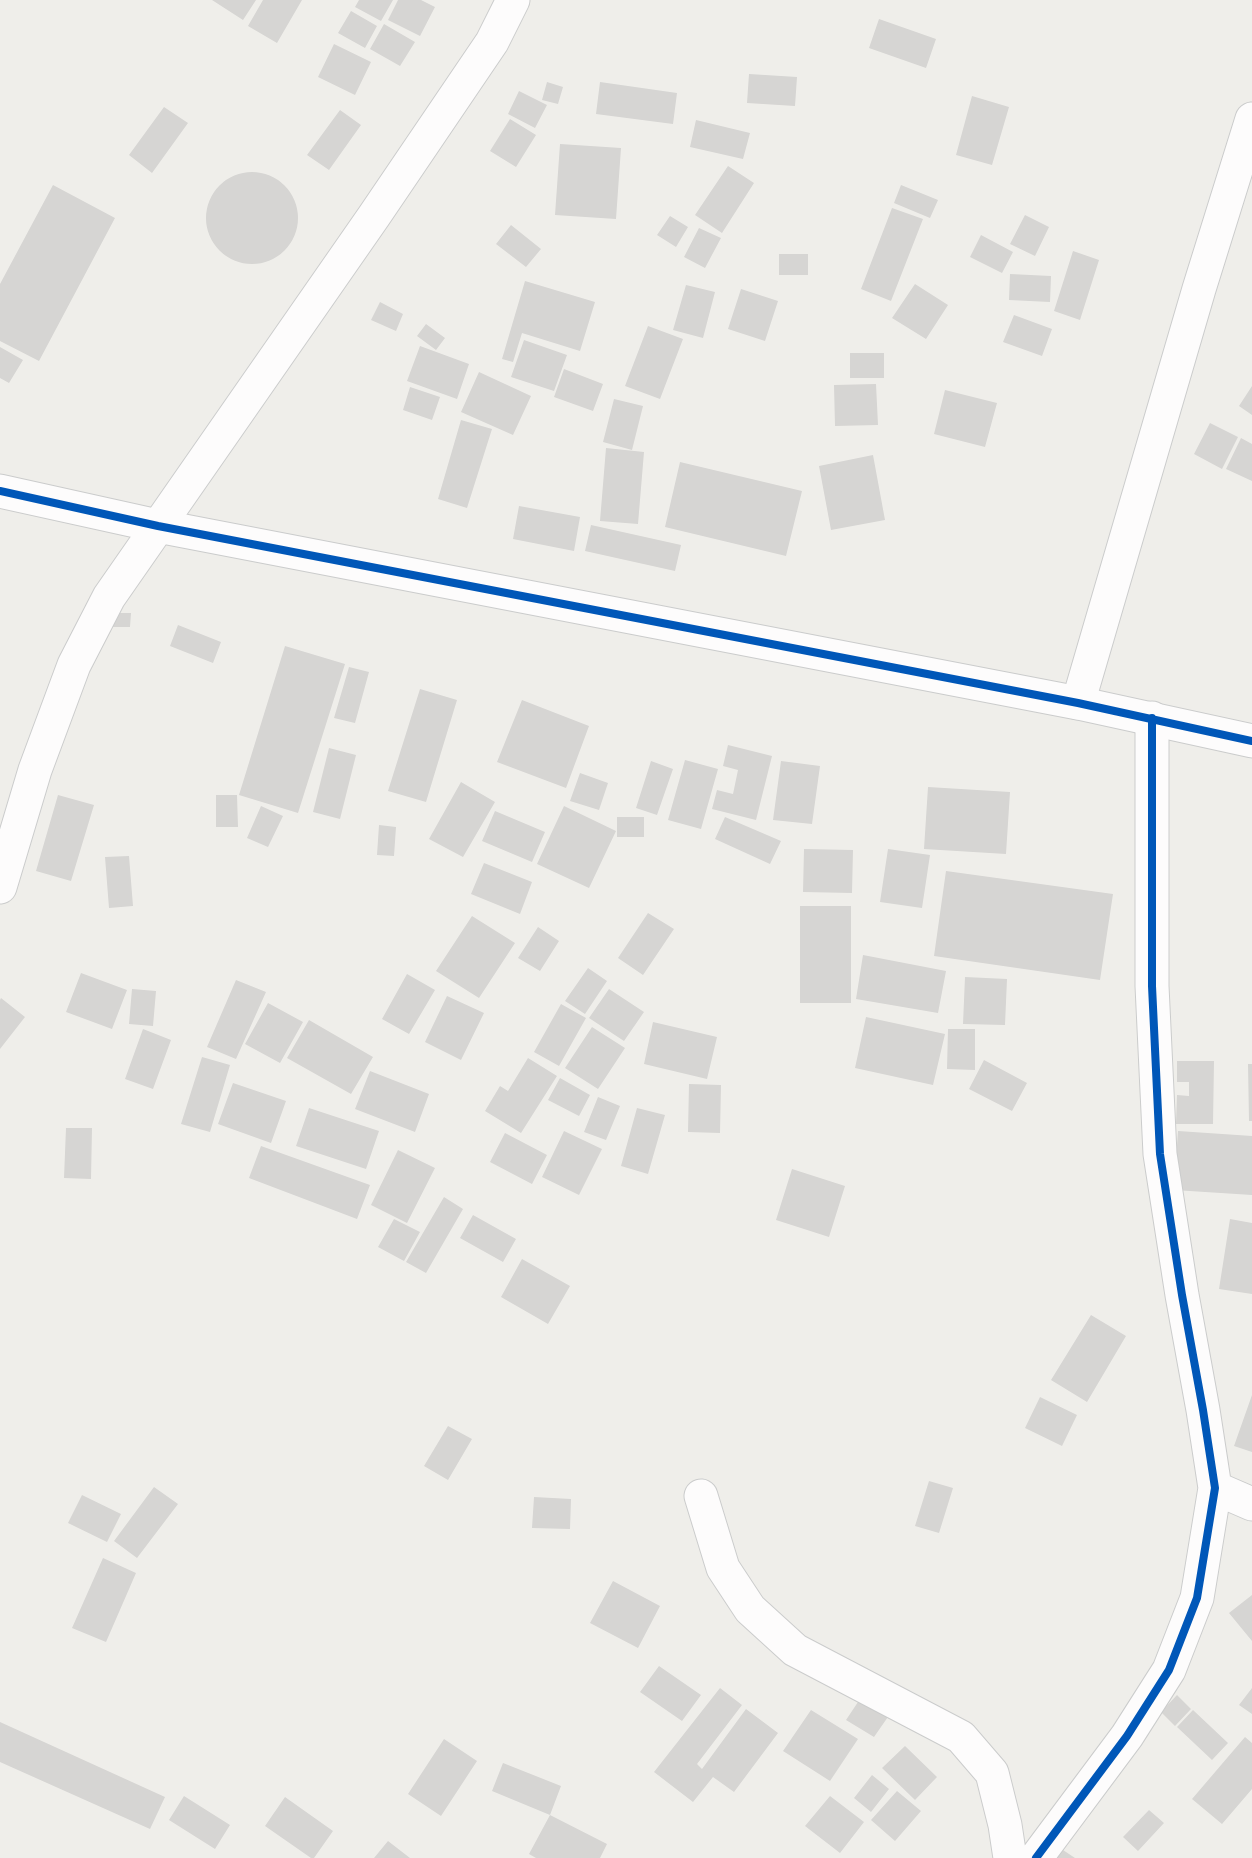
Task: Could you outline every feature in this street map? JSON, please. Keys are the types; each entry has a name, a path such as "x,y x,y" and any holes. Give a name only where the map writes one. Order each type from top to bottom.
{"street":[{"path":"0,886 35,770 74,665 109,597 492,42 513,0"},
{"path":"1078,703 1252,119"},
{"path":"0,491 158,526 1078,703 1252,741"},
{"path":"1036,1858 1127,1736 1169,1670 1197,1598 1215,1488 1160,1154 1152,986 1152,718"},
{"path":"1215,1488 1252,1504"},
{"path":"701,1496 723,1568 750,1609 795,1650 961,1737 992,1773 1005,1825 1010,1858"}],"building":[{"path":"212,0 256,0 243,20"},
{"path":"263,0 302,0 277,43 248,26"},
{"path":"359,0 393,0 381,21 355,7"},
{"path":"398,0 421,0 435,7 420,36 388,20"},
{"path":"351,11 377,26 365,48 338,33"},
{"path":"879,19 936,39 926,68 869,48"},
{"path":"384,24 415,42 400,66 370,49"},
{"path":"334,44 371,62 355,95 318,77"},
{"path":"749,74 797,77 795,106 747,103"},
{"path":"547,82 563,87 558,104 542,100"},
{"path":"600,82 677,93 673,124 596,114"},
{"path":"519,91 547,105 535,128 508,114"},
{"path":"972,96 1009,107 992,165 956,155"},
{"path":"164,107 188,123 152,173 129,155"},
{"path":"340,110 361,125 329,170 307,155"},
{"path":"510,119 536,135 516,167 490,151"},
{"path":"696,120 750,133 743,159 690,147"},
{"path":"560,144 621,148 616,219 555,215"},
{"path":"728,166 754,183 722,233 695,215"},
{"path":"252,172 270,176 284,186 294,200 298,218 294,236 284,250 270,260 252,264 234,260 220,250 210,236 206,218 210,200 220,186 234,176"},
{"path":"53,185 115,218 39,361 0,341 0,284"},
{"path":"901,185 938,200 930,218 894,203"},
{"path":"892,208 923,219 891,301 861,289"},
{"path":"1025,215 1049,227 1035,256 1010,244"},
{"path":"670,216 688,227 676,247 657,235"},
{"path":"511,225 541,249 526,267 496,244"},
{"path":"699,228 721,238 705,268 684,257"},
{"path":"981,235 1013,252 1002,273 970,257"},
{"path":"1073,251 1099,260 1080,320 1054,311"},
{"path":"779,254 808,254 808,275 779,275"},
{"path":"1010,274 1051,276 1050,302 1009,300"},
{"path":"525,281 595,302 580,351 522,333 513,362 502,359"},
{"path":"915,284 948,305 926,339 892,318"},
{"path":"686,285 715,292 703,338 673,330"},
{"path":"741,289 778,301 765,341 728,329"},
{"path":"380,302 403,314 396,331 371,320"},
{"path":"1014,315 1052,329 1042,356 1003,342"},
{"path":"426,324 445,338 436,350 417,336"},
{"path":"648,326 683,339 660,399 625,386"},
{"path":"524,340 567,355 554,391 511,377"},
{"path":"420,346 469,364 457,399 407,381"},
{"path":"0,347 23,360 9,383 0,378"},
{"path":"850,353 884,353 884,378 850,378"},
{"path":"564,369 603,384 593,411 554,397"},
{"path":"479,372 531,396 513,435 461,412"},
{"path":"876,384 878,425 835,426 834,385"},
{"path":"1252,386 1252,415 1239,406"},
{"path":"410,387 440,397 432,420 403,410"},
{"path":"945,390 997,403 985,447 934,434"},
{"path":"614,399 643,406 632,450 603,442"},
{"path":"461,420 492,429 467,508 438,499"},
{"path":"1210,423 1238,437 1222,469 1194,454"},
{"path":"1241,438 1252,444 1252,481 1226,469"},
{"path":"606,448 644,452 638,524 600,521"},
{"path":"873,455 885,520 831,530 819,466"},
{"path":"680,462 802,491 786,556 665,527"},
{"path":"519,506 580,517 574,551 513,539"},
{"path":"591,525 681,545 675,571 585,551"},
{"path":"113,613 131,613 130,627 113,627"},
{"path":"178,625 221,642 213,663 170,646"},
{"path":"285,646 345,664 298,813 239,795"},
{"path":"349,667 369,672 355,723 334,718"},
{"path":"420,689 457,700 426,802 388,791"},
{"path":"522,700 589,726 566,788 497,762"},
{"path":"728,745 772,756 756,820 712,809 717,790 733,794 738,770 723,766"},
{"path":"329,748 356,755 340,819 313,812"},
{"path":"685,760 718,769 701,829 668,820"},
{"path":"651,761 673,769 657,815 636,808"},
{"path":"781,761 820,766 812,824 773,820"},
{"path":"580,773 608,783 599,810 570,801"},
{"path":"461,782 495,802 463,857 429,839"},
{"path":"928,787 1010,792 1006,854 924,849"},
{"path":"58,795 94,805 71,881 36,871"},
{"path":"216,795 237,795 238,827 216,827"},
{"path":"261,806 283,816 268,847 247,838"},
{"path":"564,806 616,831 589,888 537,864"},
{"path":"495,811 545,832 532,862 482,841"},
{"path":"617,817 644,817 644,837 617,837"},
{"path":"725,817 781,841 770,864 715,839"},
{"path":"379,825 396,827 394,856 377,855"},
{"path":"804,849 853,850 852,893 803,892"},
{"path":"888,849 930,855 922,908 880,902"},
{"path":"129,856 133,906 109,908 105,857"},
{"path":"484,863 532,882 520,914 471,894"},
{"path":"946,871 1113,894 1100,980 934,956"},
{"path":"800,906 851,906 851,1003 800,1003"},
{"path":"648,913 674,929 643,975 618,958"},
{"path":"472,916 515,943 479,998 436,971"},
{"path":"538,927 559,941 540,971 518,958"},
{"path":"863,955 946,971 938,1013 856,999"},
{"path":"588,968 607,981 585,1014 565,1001"},
{"path":"81,973 127,990 112,1029 66,1012"},
{"path":"407,974 435,990 409,1034 382,1019"},
{"path":"965,977 1007,979 1005,1025 963,1024"},
{"path":"236,980 266,992 236,1059 207,1047"},
{"path":"132,989 156,991 153,1026 129,1024"},
{"path":"609,989 644,1012 624,1041 589,1018"},
{"path":"447,996 484,1013 461,1060 425,1042"},
{"path":"1,998 25,1017 0,1049 0,1000"},
{"path":"268,1003 303,1022 280,1063 245,1044"},
{"path":"561,1004 586,1018 559,1066 534,1052"},
{"path":"866,1017 945,1034 933,1085 855,1068"},
{"path":"309,1020 373,1057 351,1094 287,1058"},
{"path":"653,1022 717,1037 707,1079 644,1064"},
{"path":"592,1027 625,1048 598,1089 565,1068"},
{"path":"143,1029 171,1040 153,1089 125,1079"},
{"path":"948,1029 975,1029 975,1070 947,1069"},
{"path":"202,1057 230,1065 210,1132 181,1124"},
{"path":"528,1058 557,1076 521,1133 485,1111 500,1086 508,1091"},
{"path":"984,1060 1027,1083 1012,1111 969,1089"},
{"path":"1177,1061 1214,1061 1213,1124 1176,1124 1177,1095 1189,1096 1189,1082 1177,1082"},
{"path":"1248,1064 1252,1064 1252,1121 1249,1121"},
{"path":"370,1071 429,1094 415,1132 355,1109"},
{"path":"560,1078 590,1095 579,1116 548,1100"},
{"path":"233,1083 286,1101 271,1143 218,1124"},
{"path":"689,1084 721,1085 720,1133 688,1132"},
{"path":"598,1097 620,1106 606,1140 584,1132"},
{"path":"309,1108 379,1131 366,1169 296,1146"},
{"path":"637,1108 665,1115 648,1174 621,1166"},
{"path":"66,1128 92,1128 91,1179 64,1178"},
{"path":"564,1131 602,1149 579,1195 542,1177"},
{"path":"1178,1131 1252,1136 1252,1195 1174,1190"},
{"path":"505,1133 547,1155 532,1184 490,1162"},
{"path":"261,1146 370,1185 357,1219 249,1178"},
{"path":"398,1150 435,1168 407,1223 371,1205"},
{"path":"792,1169 845,1186 829,1237 776,1220"},
{"path":"444,1197 463,1209 426,1273 406,1262"},
{"path":"473,1215 516,1239 503,1262 460,1238"},
{"path":"394,1219 420,1232 404,1261 378,1247"},
{"path":"1230,1219 1252,1223 1252,1294 1219,1289"},
{"path":"522,1259 570,1286 548,1324 501,1297"},
{"path":"1091,1315 1126,1336 1087,1402 1051,1380"},
{"path":"1252,1395 1252,1452 1234,1446"},
{"path":"1040,1397 1077,1415 1062,1446 1025,1428"},
{"path":"448,1426 472,1439 448,1480 424,1466"},
{"path":"929,1481 953,1488 939,1533 915,1526"},
{"path":"154,1487 178,1504 137,1558 114,1541"},
{"path":"82,1495 121,1514 107,1542 68,1523"},
{"path":"534,1497 571,1499 570,1529 532,1528"},
{"path":"103,1558 136,1573 106,1642 72,1628"},
{"path":"613,1581 660,1606 638,1648 590,1623"},
{"path":"1252,1595 1252,1641 1229,1613"},
{"path":"659,1666 701,1695 682,1721 640,1692"},
{"path":"720,1688 742,1705 697,1764 702,1769 746,1709 778,1733 734,1792 713,1777 693,1802 654,1772"},
{"path":"1252,1688 1252,1714 1239,1705"},
{"path":"1177,1695 1191,1709 1175,1726 1161,1712"},
{"path":"862,1696 890,1714 874,1737 846,1720"},
{"path":"811,1710 858,1739 830,1781 783,1751"},
{"path":"1193,1710 1228,1743 1212,1760 1177,1727"},
{"path":"0,1722 165,1797 150,1829 0,1762"},
{"path":"1245,1737 1252,1743 1252,1789 1222,1824 1192,1799"},
{"path":"444,1739 477,1761 441,1816 408,1794"},
{"path":"905,1746 937,1777 915,1800 882,1768"},
{"path":"503,1763 561,1786 550,1815 492,1791"},
{"path":"872,1775 889,1789 871,1812 854,1798"},
{"path":"897,1791 921,1811 895,1841 871,1820"},
{"path":"184,1796 230,1825 215,1849 169,1820"},
{"path":"830,1796 864,1822 840,1853 805,1826"},
{"path":"285,1797 333,1831 314,1858 265,1826"},
{"path":"1149,1810 1164,1823 1138,1851 1123,1837"},
{"path":"550,1815 607,1844 600,1858 536,1858 529,1854"},
{"path":"388,1841 410,1858 374,1858"},
{"path":"1054,1844 1075,1858 1045,1858"}],"cycle path":[{"path":"0,491 158,526 1078,703 1252,741"},
{"path":"1036,1858 1127,1736 1169,1670 1197,1598 1215,1488 1160,1154 1152,986 1152,718"}]}
